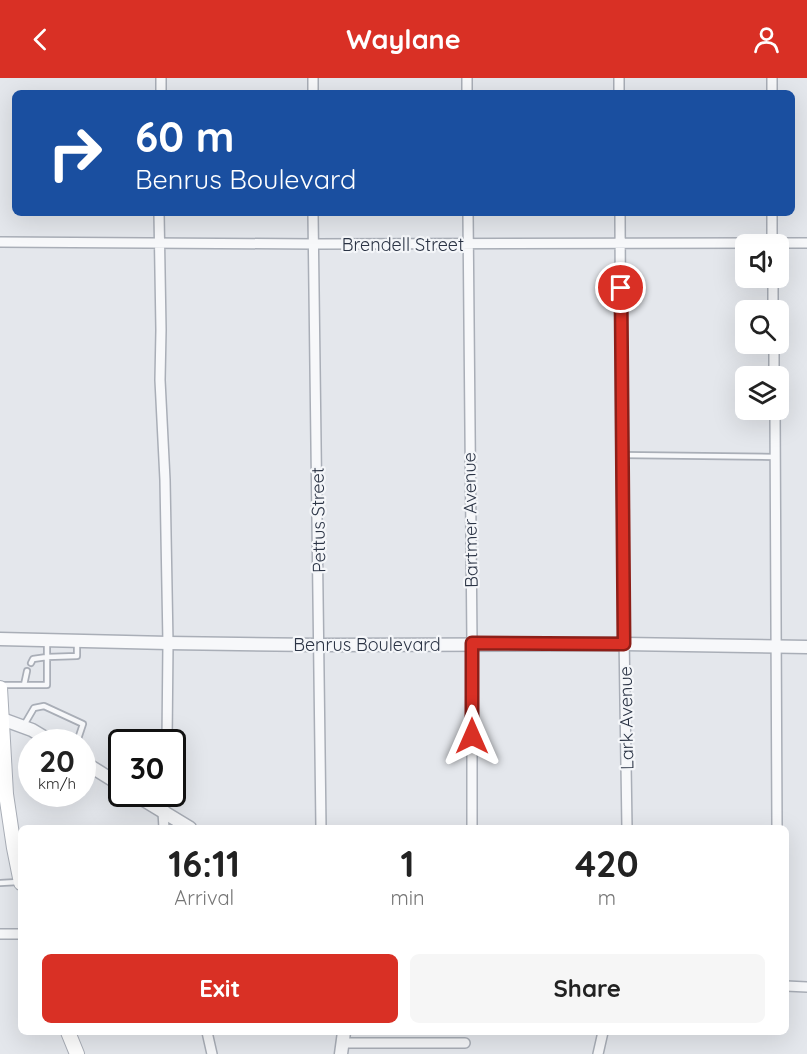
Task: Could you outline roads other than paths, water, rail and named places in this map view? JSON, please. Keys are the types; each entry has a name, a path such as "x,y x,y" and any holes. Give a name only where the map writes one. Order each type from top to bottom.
{"main road":[{"path":"0,686 3,794 18,868"},
{"path":"69,1035 76,1054"}],"street":[{"path":"159,216 160,380 165,480 168,643 167,729"},
{"name":"Pettus Street","path":"313,216 321,825"},
{"name":"Bartmer Avenue","path":"468,216 472,825"},
{"name":"Lark Avenue","path":"620,216 627,825"},
{"path":"772,216 772,234"},
{"name":"Brendell Street","path":"0,242 735,244"},
{"name":"Brendell Street","path":"789,244 807,243"},
{"path":"775,420 777,825"},
{"name":"Benrus Boulevard","path":"0,639 319,645 472,643 807,647"},
{"path":"2,719 29,729"},
{"path":"155,807 185,825"},
{"path":"164,807 164,825"},
{"path":"0,934 18,934"},
{"path":"789,986 807,987"},
{"path":"208,1035 212,1054"},
{"path":"598,1054 602,1035"},
{"path":"343,1043 465,1043"}],"lane":[{"path":"622,455 775,457"},
{"path":"0,686 47,685 47,640"},
{"path":"31,663 33,659 77,656 77,641"},
{"path":"24,685 27,672"},
{"path":"24,727 33,708 44,706 83,724 81,729"},
{"path":"0,884 18,883"}]}
